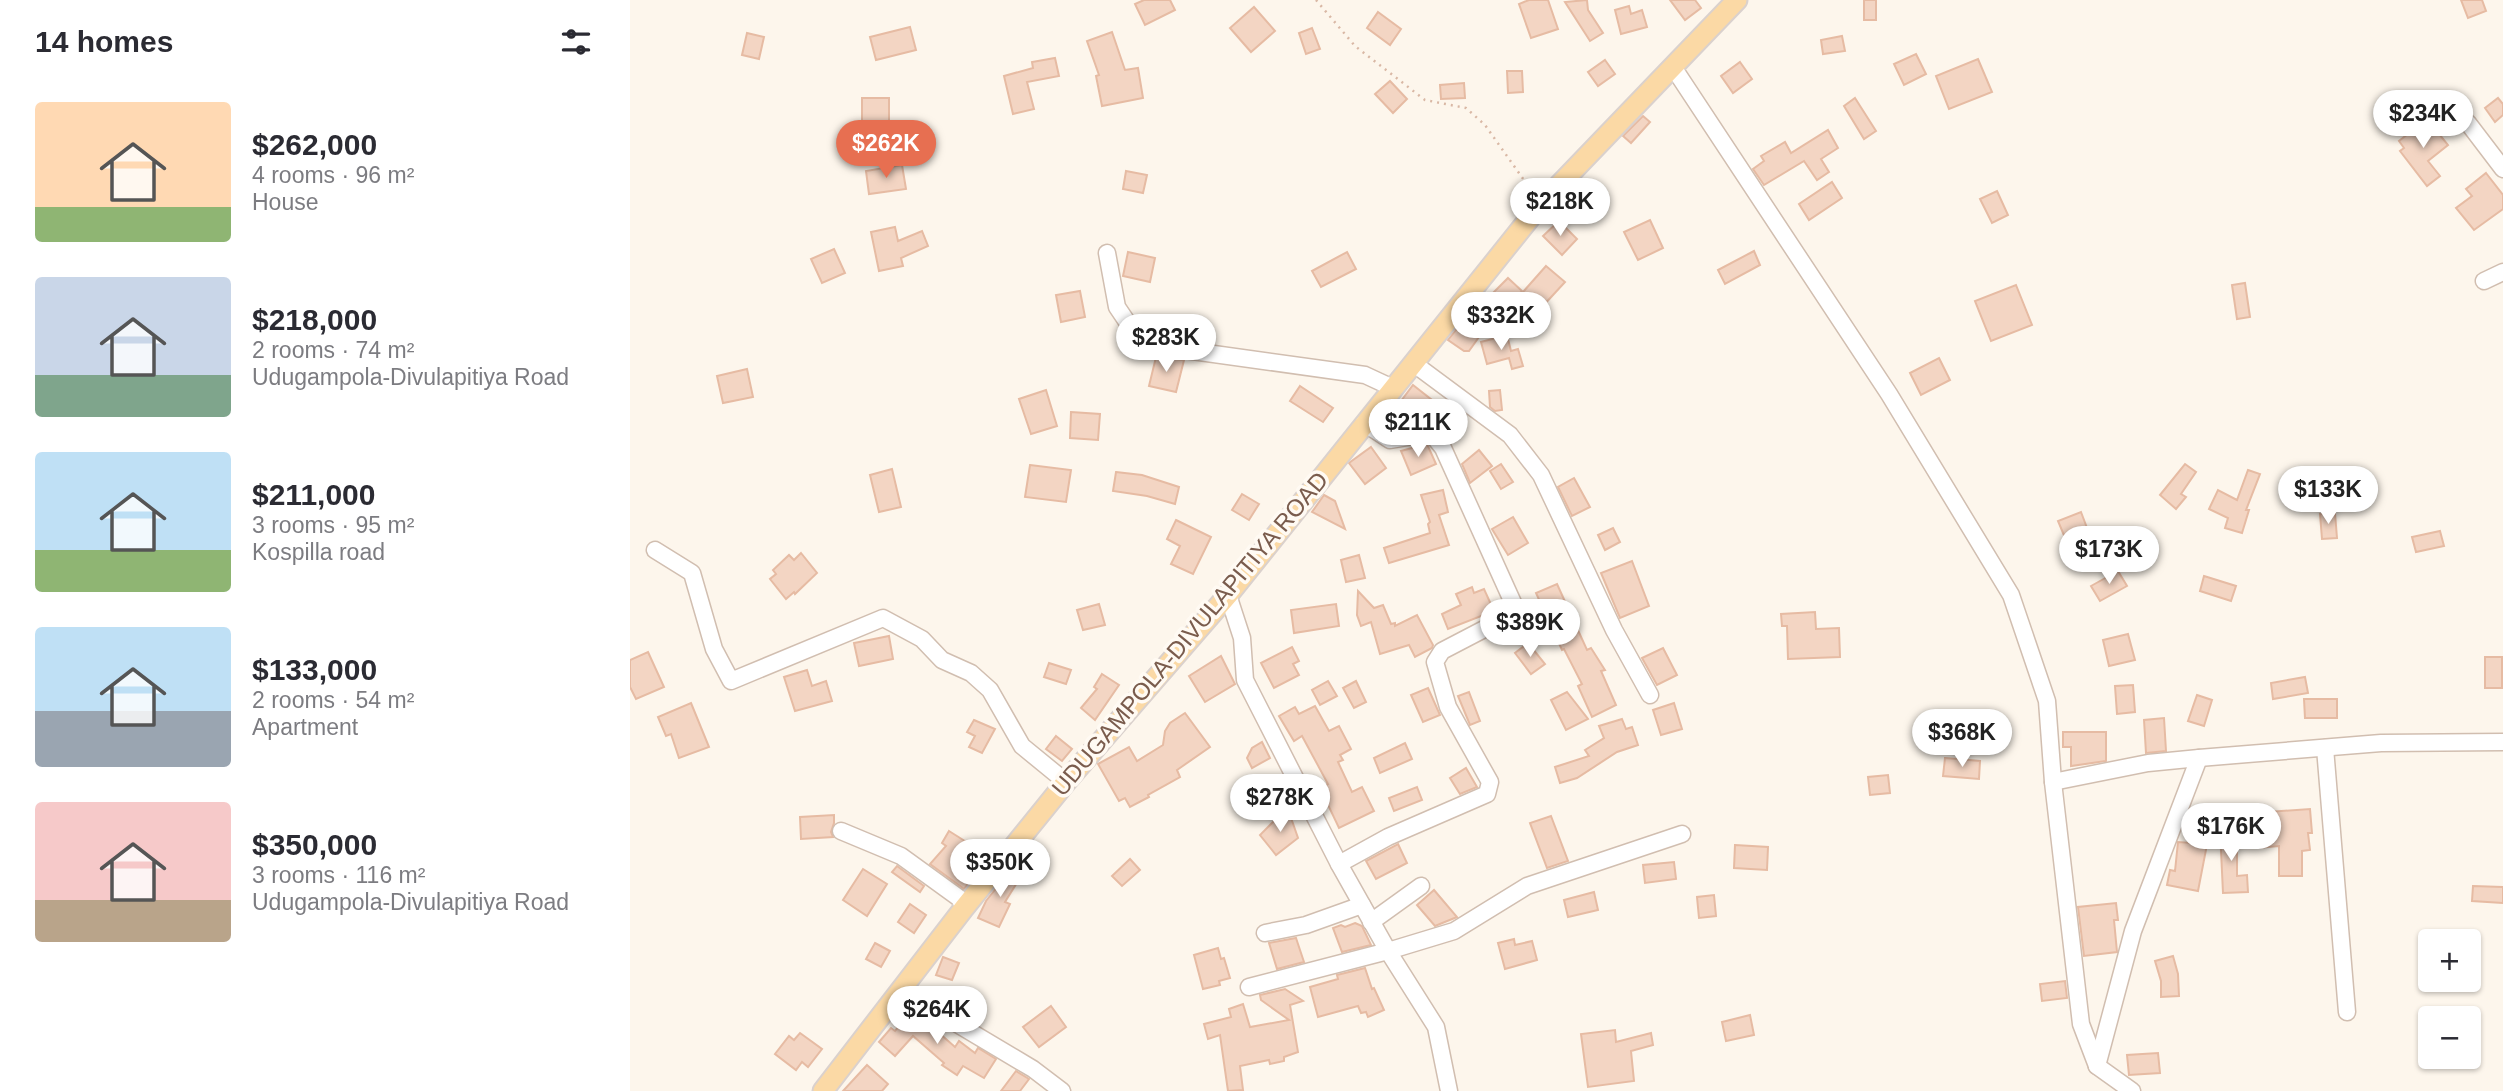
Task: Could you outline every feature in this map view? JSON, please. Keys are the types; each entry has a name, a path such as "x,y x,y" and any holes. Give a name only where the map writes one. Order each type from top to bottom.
{"main road":[{"name":"UDUGAMPOLA-DIVULAPITIYA ROAD","path":"823,1091 964,908 1066,782 1228,595 1541,204 1737,0"}],"street":[{"path":"1674,67 1889,394 2011,595 2047,701 2053,782 2081,1024 2097,1066 2132,1091"},
{"path":"2468,123 2503,169"},
{"path":"1107,253 1117,307 1142,344 1365,375 1392,388"},
{"path":"2484,281 2503,272"},
{"path":"1413,363 1510,436 1541,475 1614,630 1650,695"},
{"path":"1339,864 1388,837 1487,794 1490,782 1447,707 1435,662 1442,651 1513,614 1514,605 1443,448 1431,433 1390,440 1364,424"},
{"path":"655,550 692,573 714,649 730,681 883,618 922,639 942,660 971,673 990,690 1023,747 1066,782"},
{"path":"1228,595 1242,638 1245,680 1339,864 1388,951 1436,1027 1449,1091"},
{"path":"2053,782 2148,763 2199,758 2381,743 2503,742"},
{"path":"2325,748 2347,1013"},
{"path":"2097,1066 2133,931 2199,758"},
{"path":"841,831 901,856 959,898 964,908"},
{"path":"1249,987 1454,931 1527,886 1682,834"},
{"path":"1371,922 1421,886"},
{"path":"1265,933 1306,925 1362,905"},
{"path":"902,991 1033,1069 1062,1091"}],"path":[{"path":"1316,0 1355,46 1425,100 1466,108 1485,125 1541,204"}],"building":[{"path":"1144,0 1170,0 1175,10 1145,25 1135,4"},
{"path":"1529,0 1548,0 1558,29 1531,38 1519,4"},
{"path":"1587,0 1588,10 1603,33 1590,41 1565,2"},
{"path":"1670,0 1695,0 1701,8 1685,20"},
{"path":"1864,0 1876,0 1876,20 1864,20"},
{"path":"2461,0 2482,0 2486,11 2468,18"},
{"path":"1629,6 1631,14 1642,10 1647,27 1621,34 1615,10"},
{"path":"1254,7 1275,31 1251,52 1230,28"},
{"path":"1378,12 1401,29 1390,45 1367,28"},
{"path":"910,27 916,50 876,60 870,37"},
{"path":"1312,28 1320,49 1306,54 1299,33"},
{"path":"1112,32 1125,70 1138,68 1143,98 1102,106 1096,76 1099,75 1087,41"},
{"path":"747,33 764,37 759,59 742,55"},
{"path":"1842,36 1845,51 1823,54 1821,40"},
{"path":"1916,54 1926,74 1904,85 1894,64"},
{"path":"1055,58 1059,76 1027,82 1034,109 1013,114 1004,76 1033,68 1032,62"},
{"path":"1978,59 1992,92 1949,109 1936,76"},
{"path":"1605,60 1615,74 1598,86 1588,72"},
{"path":"1740,62 1752,79 1733,93 1721,76"},
{"path":"1507,71 1522,71 1523,92 1508,93"},
{"path":"1390,81 1407,99 1393,113 1375,94"},
{"path":"1464,83 1465,98 1441,99 1440,85"},
{"path":"862,98 889,98 889,123 862,123"},
{"path":"1855,98 1876,131 1864,139 1844,106"},
{"path":"2498,98 2503,104 2503,115 2495,122 2485,108"},
{"path":"1643,116 1650,122 1631,143 1623,136"},
{"path":"2427,119 2448,145 2428,161 2440,176 2427,186 2400,151 2404,148 2399,141"},
{"path":"1828,130 1838,148 1821,159 1829,172 1817,180 1804,161 1764,185 1753,169 1764,161 1761,156 1785,142 1791,153"},
{"path":"902,165 906,189 869,194 866,171"},
{"path":"1126,171 1147,175 1143,193 1123,189"},
{"path":"2486,173 2503,195 2503,209 2474,230 2456,208 2472,196 2466,189"},
{"path":"1832,182 1842,198 1809,220 1799,204"},
{"path":"1997,191 2008,215 1992,223 1980,199"},
{"path":"1650,220 1663,248 1638,260 1624,232"},
{"path":"1559,221 1577,239 1562,255 1543,236"},
{"path":"895,227 898,241 922,231 928,246 901,258 903,266 879,271 871,232"},
{"path":"834,249 845,273 822,283 811,259"},
{"path":"1754,251 1760,265 1725,284 1718,270"},
{"path":"1128,252 1155,258 1150,282 1123,276"},
{"path":"1347,252 1356,269 1321,287 1312,271"},
{"path":"1546,266 1565,282 1541,308 1523,292"},
{"path":"1508,278 1522,291 1508,306 1504,302 1469,351 1464,351 1448,340 1482,297 1486,300"},
{"path":"2245,283 2250,317 2237,319 2232,285"},
{"path":"2016,285 2032,325 1991,341 1975,301"},
{"path":"1080,291 1085,317 1061,322 1056,295"},
{"path":"1507,335 1511,351 1518,349 1523,366 1512,369 1509,358 1487,364 1481,342"},
{"path":"1156,357 1184,360 1176,392 1149,386"},
{"path":"1939,358 1950,380 1921,395 1910,373"},
{"path":"747,369 753,397 723,403 717,376"},
{"path":"1413,385 1432,400 1420,416 1401,401"},
{"path":"1300,386 1333,408 1323,422 1290,401"},
{"path":"1046,390 1057,426 1031,434 1019,399"},
{"path":"1500,390 1502,410 1495,411 1490,407 1489,391"},
{"path":"1071,412 1100,414 1098,440 1070,438"},
{"path":"1427,444 1436,464 1411,475 1401,451"},
{"path":"1371,447 1386,468 1365,484 1349,463"},
{"path":"1479,450 1492,466 1470,483 1462,464"},
{"path":"1501,464 1513,482 1501,489 1490,471"},
{"path":"2185,464 2196,472 2181,494 2186,497 2176,509 2160,495"},
{"path":"1030,465 1071,470 1066,502 1025,497"},
{"path":"892,469 901,507 879,512 870,475"},
{"path":"2248,470 2260,474 2246,510 2249,510 2242,533 2225,528 2228,518 2209,509 2218,490 2237,500"},
{"path":"1116,472 1142,475 1179,487 1175,504 1113,491"},
{"path":"1574,478 1590,507 1572,516 1558,487"},
{"path":"1443,490 1448,512 1439,515 1449,545 1389,563 1384,548 1430,533 1430,522 1421,495"},
{"path":"1242,494 1259,504 1249,520 1232,510"},
{"path":"1324,495 1335,501 1345,529 1312,512"},
{"path":"2081,512 2090,536 2068,545 2058,521"},
{"path":"2335,513 2337,538 2322,539 2320,514"},
{"path":"1513,517 1528,543 1508,555 1492,529"},
{"path":"1176,520 1211,537 1193,574 1171,564 1180,546 1167,539"},
{"path":"1613,528 1620,542 1605,550 1598,535"},
{"path":"2440,531 2444,546 2416,552 2412,537"},
{"path":"801,553 817,573 786,599 770,579 776,574 773,570 789,555 794,560"},
{"path":"1359,555 1365,578 1346,582 1341,560"},
{"path":"1632,561 1649,606 1620,618 1601,573"},
{"path":"2118,571 2127,586 2100,601 2091,586"},
{"path":"2204,576 2236,586 2231,601 2200,591"},
{"path":"1557,584 1587,650 1591,648 1605,670 1601,671 1616,705 1592,717 1578,686 1582,684 1564,649 1562,650 1536,593"},
{"path":"1472,587 1474,593 1484,589 1494,611 1448,629 1442,614 1461,605 1456,594"},
{"path":"1358,591 1374,608 1383,605 1391,624 1395,623 1395,626 1417,615 1433,645 1432,648 1415,657 1409,645 1380,654 1371,622 1361,626 1357,615"},
{"path":"1099,604 1105,625 1083,630 1077,610"},
{"path":"1336,604 1339,626 1294,633 1291,610"},
{"path":"1815,612 1816,629 1839,628 1840,657 1788,659 1787,626 1782,626 1781,614"},
{"path":"2128,634 2135,660 2109,666 2103,640"},
{"path":"889,636 893,659 859,666 854,643"},
{"path":"1528,643 1545,664 1531,674 1515,653"},
{"path":"1292,647 1299,661 1293,664 1299,675 1274,688 1261,663"},
{"path":"1663,648 1677,675 1657,685 1642,658"},
{"path":"648,652 664,687 636,699 630,687 630,660"},
{"path":"1221,656 1235,684 1205,702 1189,676"},
{"path":"2485,657 2502,657 2502,688 2485,688"},
{"path":"1049,663 1071,670 1066,684 1044,677"},
{"path":"807,670 812,686 826,681 832,701 795,711 784,677"},
{"path":"1102,674 1119,685 1095,720 1081,708 1097,689 1094,687"},
{"path":"2305,677 2308,693 2273,699 2271,683"},
{"path":"1328,681 1337,696 1320,705 1312,690"},
{"path":"1356,681 1366,702 1354,708 1343,688"},
{"path":"2133,685 2135,712 2117,714 2115,686"},
{"path":"1428,688 1440,715 1423,722 1411,695"},
{"path":"1469,692 1480,721 1470,725 1458,696"},
{"path":"1567,692 1588,719 1566,730 1551,700"},
{"path":"2197,695 2212,700 2204,726 2188,721"},
{"path":"2304,699 2337,699 2337,718 2305,718"},
{"path":"691,703 709,747 679,758 671,734 666,736 658,717"},
{"path":"1674,703 1682,729 1661,735 1653,710"},
{"path":"1315,706 1329,731 1339,726 1351,749 1340,755 1343,760 1338,762 1352,792 1362,787 1374,811 1339,828 1320,788 1328,784 1302,736 1294,741 1279,716 1295,707 1299,714"},
{"path":"1185,713 1210,747 1177,770 1180,777 1148,795 1149,797 1130,807 1125,798 1119,801 1098,764 1129,747 1137,761 1163,745 1165,731 1170,723"},
{"path":"2164,718 2166,751 2146,753 2144,720"},
{"path":"1622,719 1626,729 1632,727 1638,745 1617,752 1577,778 1560,783 1555,767 1589,756 1585,750 1604,738 1599,726"},
{"path":"974,720 995,729 982,753 969,747 975,736 967,732"},
{"path":"2063,732 2106,732 2106,761 2071,766 2071,747 2063,747"},
{"path":"1056,736 1072,749 1062,761 1046,749"},
{"path":"1262,742 1270,758 1252,768 1247,758 1252,748"},
{"path":"1405,743 1412,759 1380,773 1374,758"},
{"path":"1945,758 1980,761 1979,779 1943,776"},
{"path":"1466,768 1477,787 1460,794 1450,778"},
{"path":"1888,775 1890,793 1870,795 1868,777"},
{"path":"1417,787 1422,800 1394,811 1389,798"},
{"path":"2310,809 2310,850 2302,851 2302,876 2279,876 2279,846 2258,848 2255,813"},
{"path":"834,815 831,832 833,837 801,839 800,817"},
{"path":"1290,815 1298,838 1276,855 1260,835 1275,820"},
{"path":"1551,816 1568,861 1547,868 1530,823"},
{"path":"2191,828 2210,829 2198,891 2167,885 2170,870 2175,871 2178,842 2191,843"},
{"path":"2220,829 2237,829 2237,876 2247,875 2248,892 2223,893"},
{"path":"949,831 979,850 966,870 974,877 964,889 930,864 946,846 942,843"},
{"path":"1398,844 1407,863 1376,879 1366,861"},
{"path":"1735,845 1768,847 1767,870 1734,868"},
{"path":"1130,859 1140,870 1122,886 1112,876"},
{"path":"1674,862 1676,879 1645,883 1643,865"},
{"path":"897,866 924,886 920,892 892,872"},
{"path":"1013,867 1023,873 1005,902 1010,904 999,927 978,918 986,901"},
{"path":"863,869 887,884 867,916 843,900"},
{"path":"2473,886 2503,887 2503,903 2472,901"},
{"path":"1434,890 1457,917 1435,926 1417,905"},
{"path":"1594,892 1598,910 1568,917 1564,900"},
{"path":"1714,895 1716,916 1699,918 1697,897"},
{"path":"2116,903 2118,920 2114,920 2117,952 2084,956 2078,907"},
{"path":"910,904 926,915 914,933 898,922"},
{"path":"1355,923 1362,926 1371,945 1342,952 1333,928"},
{"path":"1296,938 1304,962 1277,969 1269,943"},
{"path":"1514,939 1515,945 1532,941 1537,960 1505,969 1498,943"},
{"path":"875,943 890,951 881,967 866,959"},
{"path":"1218,948 1230,978 1219,981 1220,985 1203,989 1194,955"},
{"path":"2173,956 2178,974 2179,996 2161,997 2161,981 2155,961"},
{"path":"943,957 959,963 952,980 936,975"},
{"path":"1365,968 1372,989 1374,988 1384,1010 1368,1017 1366,1012 1361,1013 1358,1006 1318,1017 1310,987 1338,979 1337,975"},
{"path":"2065,981 2067,998 2042,1001 2040,984"},
{"path":"1285,989 1303,1001 1290,1005 1298,1052 1284,1057 1284,1061 1270,1064 1269,1060 1240,1066 1243,1090 1228,1091 1220,1035 1208,1039 1204,1024 1231,1017 1229,1009 1243,1004 1250,1027 1289,1020 1261,1000 1260,995"},
{"path":"1051,1006 1066,1027 1039,1047 1023,1027"},
{"path":"913,1010 955,1047 959,1041 975,1053 978,1048 996,1059 984,1078 963,1066 957,1075 942,1065 944,1063 913,1036 895,1056 879,1042 891,1028 895,1031"},
{"path":"1750,1015 1754,1035 1726,1041 1722,1022"},
{"path":"1615,1030 1616,1042 1651,1033 1653,1045 1631,1051 1634,1081 1588,1087 1581,1034"},
{"path":"800,1033 822,1049 808,1067 802,1062 796,1070 775,1054 789,1036 794,1040"},
{"path":"2158,1053 2160,1073 2129,1075 2127,1055"},
{"path":"867,1065 888,1084 882,1091 843,1091"},
{"path":"1016,1071 1029,1079 1020,1091 1001,1091"}]}
